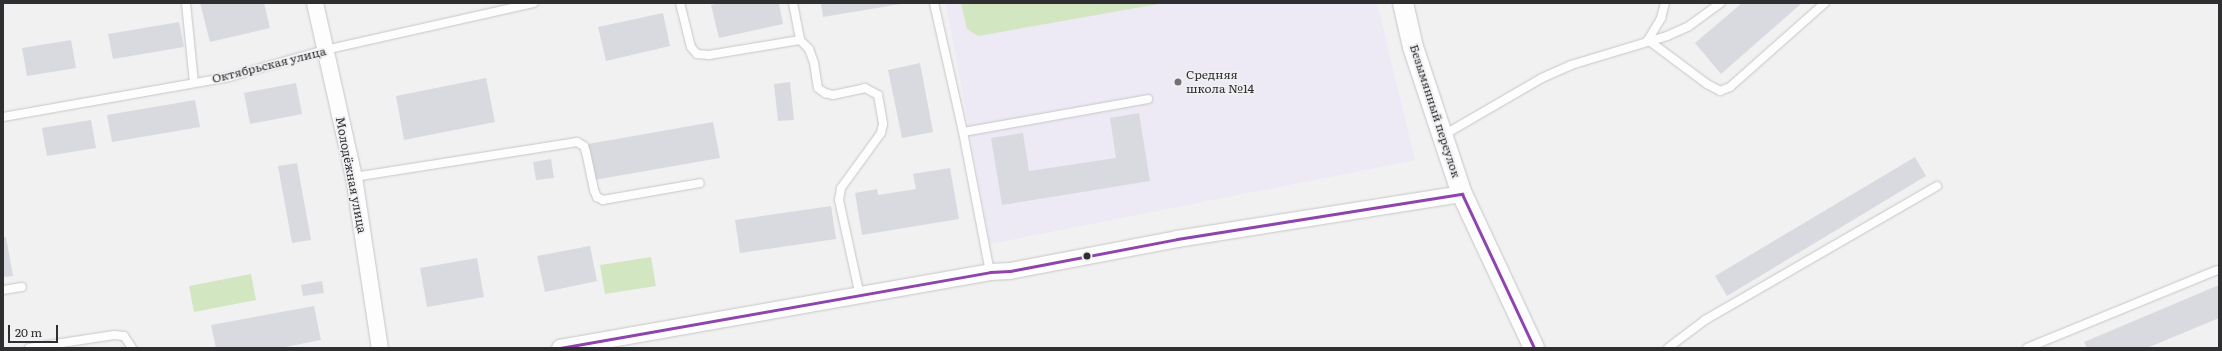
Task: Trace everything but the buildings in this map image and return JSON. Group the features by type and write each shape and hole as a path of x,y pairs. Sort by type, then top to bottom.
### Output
{"street":[{"name":"Молодёжная улица","path":"315,3 354,177 380,348"},
{"name":"Безымянный переулок","path":"1403,3 1413,47 1441,137 1462,194 1534,348"},
{"path":"560,348 990,272 1010,271 1177,239 1462,194"}],"lane":[{"path":"186,3 194,84"},
{"name":"Октябрьская улица","path":"3,117 229,77 325,50 534,3"},
{"path":"680,3 691,47 698,54 709,55 800,40"},
{"path":"793,3 800,40 809,49 814,63 818,88 825,93 833,95 865,88 878,95 883,124 881,133 841,188 839,200 860,296"},
{"path":"934,3 963,132 990,272"},
{"path":"1648,40 1661,18 1665,3"},
{"path":"1441,137 1542,78 1571,65 1648,40 1667,36 1689,26 1721,3"},
{"path":"1648,40 1707,84 1720,91 1730,87 1824,3"},
{"path":"963,132 1148,99"},
{"path":"354,177 577,142 584,146 594,190 597,197 603,200 700,183"},
{"path":"1668,348 1705,320 1937,186"},
{"path":"2027,348 2217,270"},
{"path":"3,290 22,287"},
{"path":"29,348 114,335 124,336 132,348"}],"shaded area":[{"name":"Средняя школа №14","path":"946,3 1377,3 1415,160 990,244"}],"green space":[{"path":"961,3 1164,3 978,36 967,29"},
{"path":"651,257 656,286 605,294 600,265"},
{"path":"251,274 256,300 194,312 189,286"}],"transit line":[{"path":"1462,194 1534,348"},
{"path":"560,348 990,272 1010,271 1177,239 1462,194"}],"place":[{"name":"Средняя школа №14","path":"1178,82"}]}
